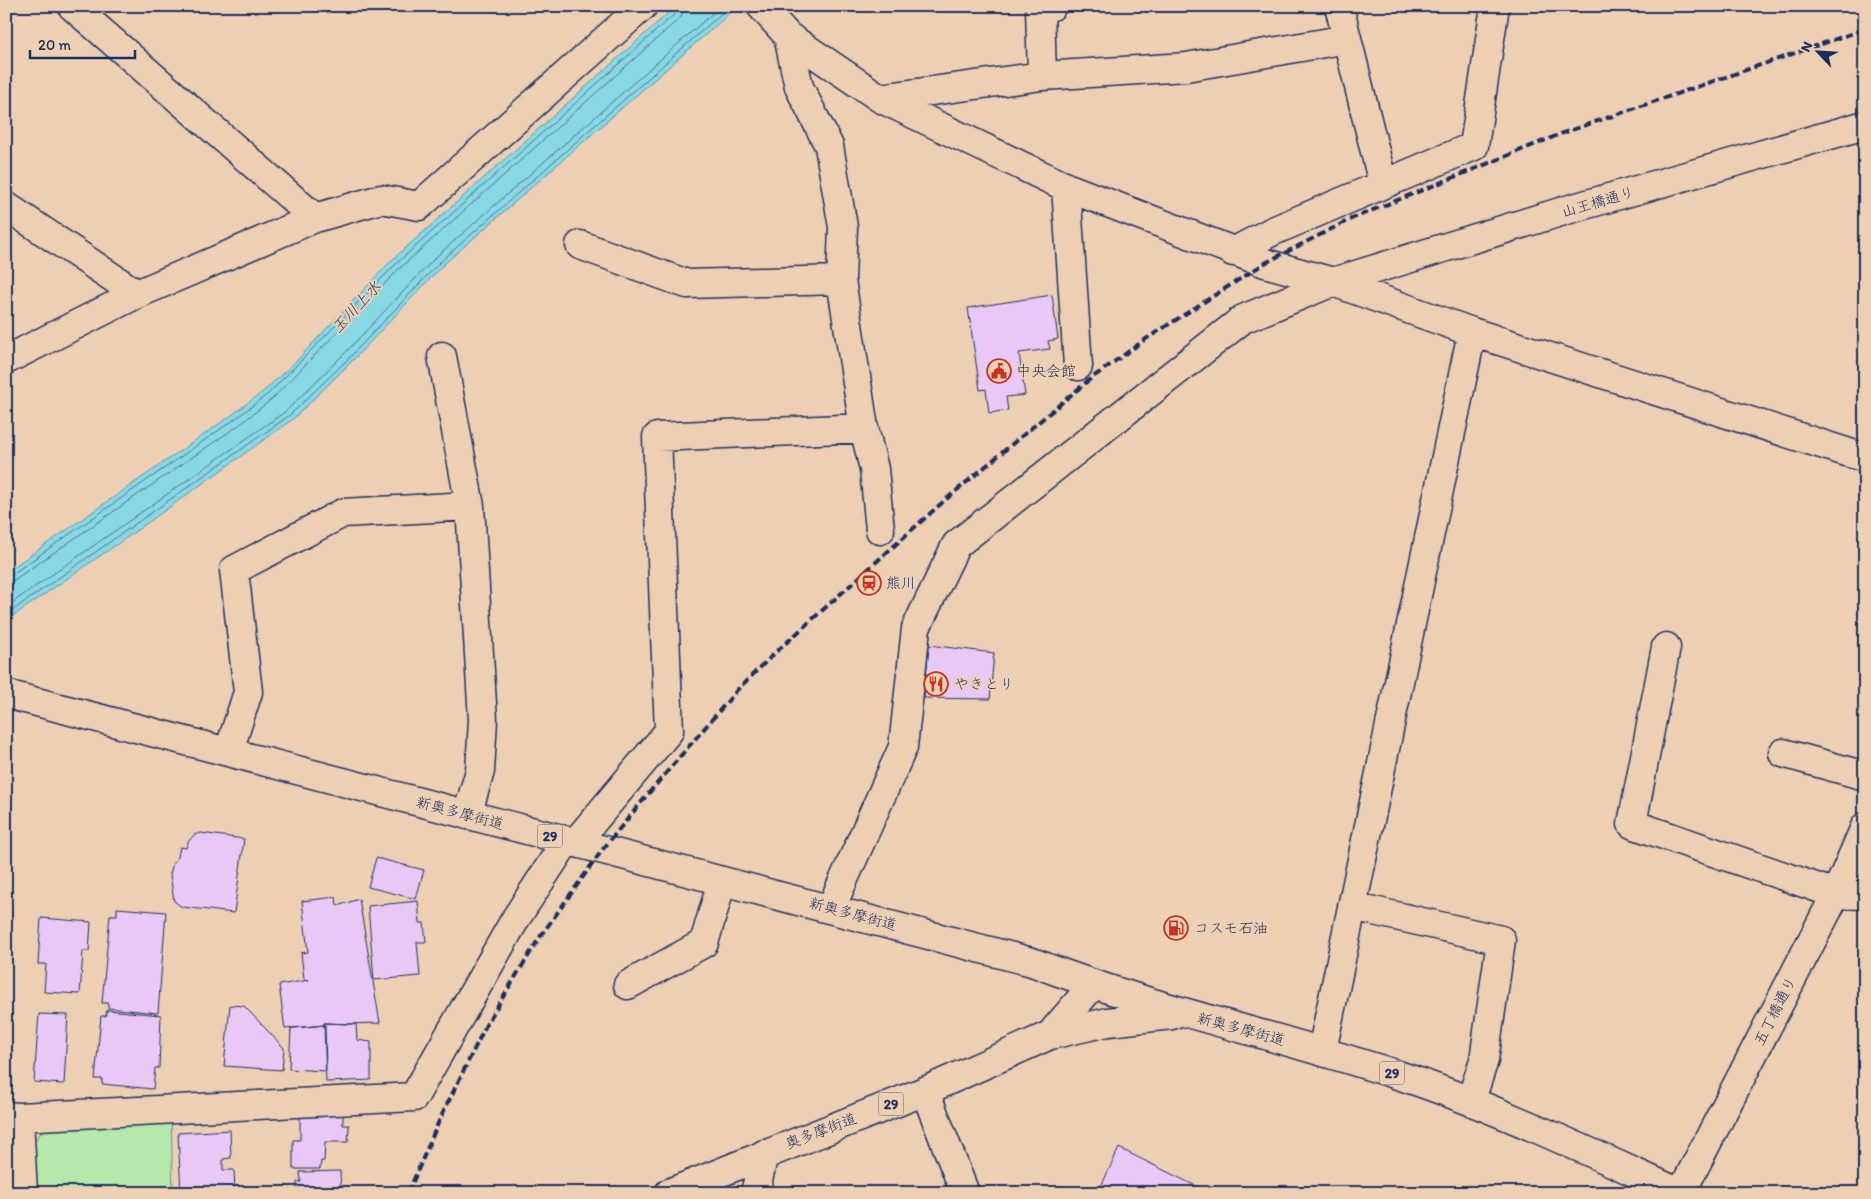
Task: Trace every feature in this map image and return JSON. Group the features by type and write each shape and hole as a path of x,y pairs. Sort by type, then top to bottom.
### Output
{"street":[{"path":"72,6 315,218"},
{"path":"6,360 137,294 315,218 381,199 419,206 643,6"},
{"path":"1042,76 1040,8 1052,6"},
{"path":"1339,6 1383,184"},
{"path":"1233,252 1273,231 1474,146 1495,6"},
{"path":"762,8 788,36 880,98 1066,187 1233,252 1333,282 1472,332 1865,458"},
{"path":"788,36 799,87 830,146 843,227 841,280 864,428 874,469 880,530"},
{"path":"880,98 1042,76 1186,66 1347,39"},
{"name":"山王橋通り","path":"831,908 903,747 916,628 956,545 1243,319 1333,282 1570,210 1865,125"},
{"path":"1066,187 1078,366"},
{"path":"6,206 137,294"},
{"path":"580,245 687,284 841,280"},
{"path":"1322,1051 1472,332"},
{"path":"442,356 470,506 483,720 480,771 467,815"},
{"path":"23,1193 13,1116 414,1097 516,918 571,842 669,731 656,437 864,428"},
{"path":"229,751 248,692 234,570 343,513 470,506"},
{"path":"1666,647 1632,824 1836,894 1865,895"},
{"name":"新奥多摩街道","path":"6,694 1032,962 1092,986 1322,1051 1471,1100 1649,1187 1680,1193"},
{"path":"1783,753 1865,776"},
{"name":"五丁橋通り","path":"1680,1193 1836,894 1865,827"},
{"path":"628,985 704,943 722,880"},
{"path":"1352,906 1501,940 1484,1060 1471,1100"},
{"name":"奥多摩街道","path":"669,1193 925,1091 1050,1035 1092,986"},
{"path":"1050,1035 1108,1022 1186,1014"},
{"path":"925,1091 965,1193"},
{"path":"755,1193 764,1154"}],"green space":[{"path":"171,1112 173,1193 35,1193 33,1143 47,1125"}],"water":[{"name":"玉川上水","path":"676,6 738,6 443,265 352,361 293,419 6,621 6,572 265,390 296,361 392,260"}],"building":[{"name":"中央会館","path":"1052,295 1058,339 1048,341 1050,349 1019,353 1025,395 1006,397 1008,410 989,413 986,389 980,390 968,308"},
{"path":"929,645 994,653 990,699 924,698"},
{"path":"201,833 244,839 234,913 182,907 174,901 170,874 173,863 178,857 180,847 186,848 194,835"},
{"path":"376,858 424,870 416,899 368,887"},
{"path":"336,897 337,906 359,899 380,1023 324,1023 325,1025 285,1029 279,985 309,980 304,979 301,953 308,952 302,901"},
{"path":"418,901 420,923 424,923 426,942 417,942 420,976 374,980 368,906"},
{"path":"117,908 166,912 158,1013 108,1008 108,1003 102,1003 110,915 117,915"},
{"path":"41,918 91,922 89,951 83,951 80,994 44,992 46,964 38,964"},
{"path":"230,1005 244,1006 284,1048 282,1070 224,1066"},
{"path":"107,1010 161,1015 159,1068 155,1068 153,1089 102,1084 102,1079 95,1079 101,1016 106,1016"},
{"path":"39,1014 68,1015 64,1084 34,1082"},
{"path":"324,1023 356,1024 357,1040 371,1042 371,1080 326,1082"},
{"path":"325,1025 326,1071 289,1069 291,1028"},
{"path":"300,1109 343,1114 343,1125 349,1125 348,1142 325,1142 324,1161 321,1161 320,1169 293,1169 293,1140 300,1140"},
{"path":"230,1130 231,1158 223,1159 223,1170 234,1170 235,1193 181,1193 178,1133"},
{"path":"1119,1148 1210,1193 1098,1193"},
{"path":"340,1171 341,1193 297,1193 297,1182 301,1182 300,1172"}],"railway":[{"path":"408,1193 439,1121 487,1023 540,937 603,849 648,794 738,689 776,652 944,501 1089,380 1146,339 1265,263 1351,219 1563,133 1865,29"}],"place":[{"name":"中央会館","path":"999,371"},
{"name":"熊川","path":"869,583"},
{"name":"やきとり","path":"936,684"},
{"name":"コスモ石油","path":"1176,928"}]}
